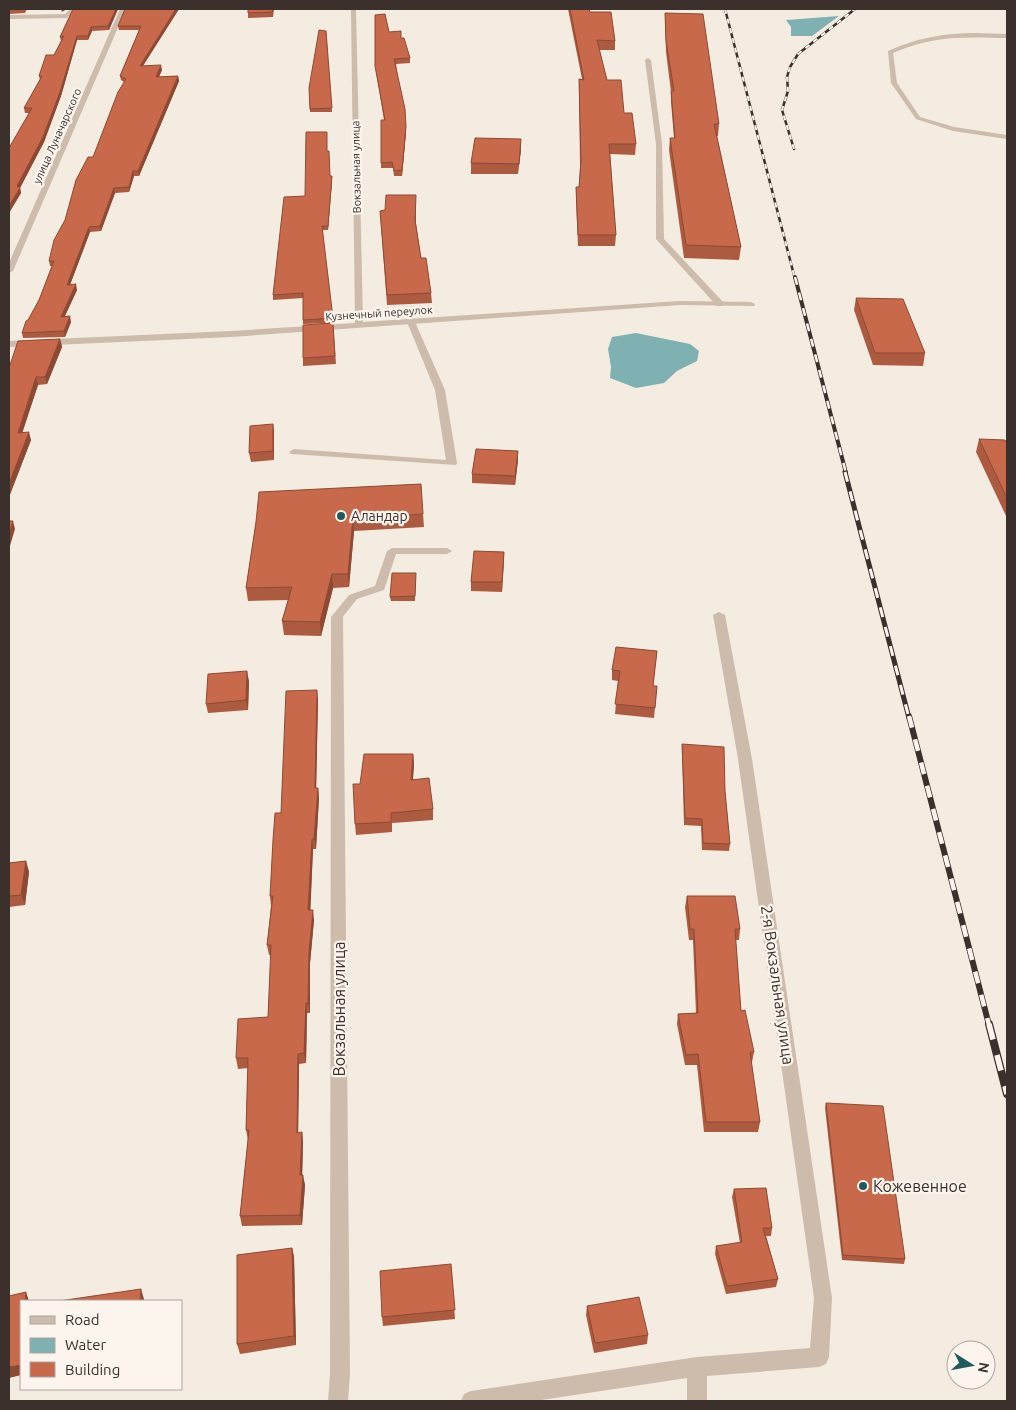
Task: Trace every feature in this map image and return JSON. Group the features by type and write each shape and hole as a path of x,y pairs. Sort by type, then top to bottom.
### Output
{"street":[{"path":"9,17 67,16 72,9"},
{"name":"улица Луначарского","path":"9,271 123,9"},
{"name":"Вокзальная улица","path":"353,9 358,325"},
{"path":"1007,36 943,35 910,42 890,52 894,83 918,118 954,129 1007,137"},
{"path":"648,60 659,144 660,239 720,304"},
{"name":"Кузнечный переулок","path":"9,344 411,322 680,303 751,304"},
{"path":"294,452 452,463 440,390 411,322"},
{"name":"Вокзальная улица","path":"338,1401 340,1354 337,617 353,597 380,588 392,551 447,551"},
{"name":"2-я Вокзальная улица","path":"697,1367 819,1357 823,1298 746,768 719,615"},
{"path":"471,1401 697,1367 698,1401"}],"water":[{"path":"839,16 812,36 791,36 791,27 786,20"},
{"path":"636,333 690,344 699,351 697,361 677,371 664,383 636,388 610,378 611,367 608,349 612,337"}],"building":[{"path":"73,9 116,9 108,26 91,27 88,36 77,36 60,92 43,137 17,186 20,188 9,206 9,148 32,108 24,108 42,76 39,76 46,55 54,55 64,36 60,37"},
{"path":"125,9 176,9 140,66 161,65 156,77 178,76 138,171 133,171 129,187 114,188 100,226 89,227 67,285 76,284 61,317 70,316 64,331 22,333 26,321 39,300 54,261 49,261 54,240 65,220 76,180 88,157 93,157 118,92 126,79 120,76 141,26 118,26"},
{"path":"248,9 273,9 272,12 248,13"},
{"path":"570,9 589,9 590,12 611,12 615,41 597,40 607,80 621,80 624,113 632,113 636,144 609,144 616,235 578,235 576,187 579,187 581,162 579,79 584,80"},
{"path":"665,13 703,14 719,124 714,124 741,247 686,245 670,138 675,138 671,91 674,91 666,41"},
{"path":"385,14 389,32 401,31 401,38 404,38 410,58 394,59 405,109 406,126 402,170 394,171 392,162 381,163 381,120 385,120 375,66 375,15"},
{"path":"319,30 326,31 332,108 310,109 309,88"},
{"path":"306,132 327,132 327,151 329,151 330,176 332,176 328,226 322,226 333,318 303,320 303,293 273,295 284,197 305,196"},
{"path":"475,138 521,139 519,164 471,163"},
{"path":"386,195 416,195 415,220 421,258 426,258 431,293 387,295 380,211 385,210"},
{"path":"856,298 903,299 925,353 875,353"},
{"path":"333,323 335,356 303,358 303,325"},
{"path":"60,339 45,377 36,377 18,433 29,432 9,484 9,365 18,341"},
{"path":"273,424 273,451 249,453 250,426"},
{"path":"979,439 1005,440 1007,444 1007,498"},
{"path":"476,449 518,451 515,476 472,474"},
{"path":"421,484 423,514 353,518 348,574 332,574 320,622 282,621 292,587 246,588 259,492"},
{"path":"9,521 13,521 9,534"},
{"path":"474,551 504,552 502,582 471,582"},
{"path":"392,573 416,573 415,596 390,597"},
{"path":"616,647 657,651 653,686 657,686 655,708 615,704 620,671 612,670"},
{"path":"247,671 246,700 206,704 208,674"},
{"path":"317,690 315,788 318,788 314,839 312,839 308,910 313,910 304,1053 298,1054 297,1133 302,1132 300,1175 303,1175 300,1215 240,1216 249,1130 246,1130 248,1058 236,1058 238,1019 268,1017 271,945 267,945 273,896 270,896 275,813 281,813 286,691"},
{"path":"682,744 724,747 725,791 730,844 703,843 702,819 685,818"},
{"path":"364,754 413,754 411,780 429,778 433,809 391,813 391,822 355,824 353,784 360,784"},
{"path":"26,861 21,895 9,896 9,863"},
{"path":"687,896 735,896 740,929 735,929 741,1011 745,1010 754,1052 750,1052 760,1122 706,1122 698,1054 686,1055 678,1014 698,1013 694,929 690,929"},
{"name":"Кожевенное","path":"826,1103 883,1106 905,1259 843,1255"},
{"path":"766,1188 772,1228 763,1228 778,1279 727,1286 716,1246 742,1242 734,1189"},
{"path":"292,1248 294,1336 237,1344 237,1255"},
{"path":"451,1264 455,1310 382,1317 380,1271"},
{"path":"141,1289 140,1300 66,1300"},
{"path":"26,1292 25,1300 20,1300 20,1365 9,1367 9,1296"},
{"path":"639,1297 648,1335 595,1343 587,1306"}],"railway":[{"path":"725,9 795,279"},
{"path":"794,149 782,110 788,91 787,77 790,67 798,54 855,9"},
{"path":"795,277 846,473"},
{"path":"845,472 909,718"},
{"path":"909,716 989,1025"},
{"path":"989,1024 1007,1094"}],"place":[{"name":"Аландар","path":"341,516"},
{"name":"Кожевенное","path":"863,1186"}]}
